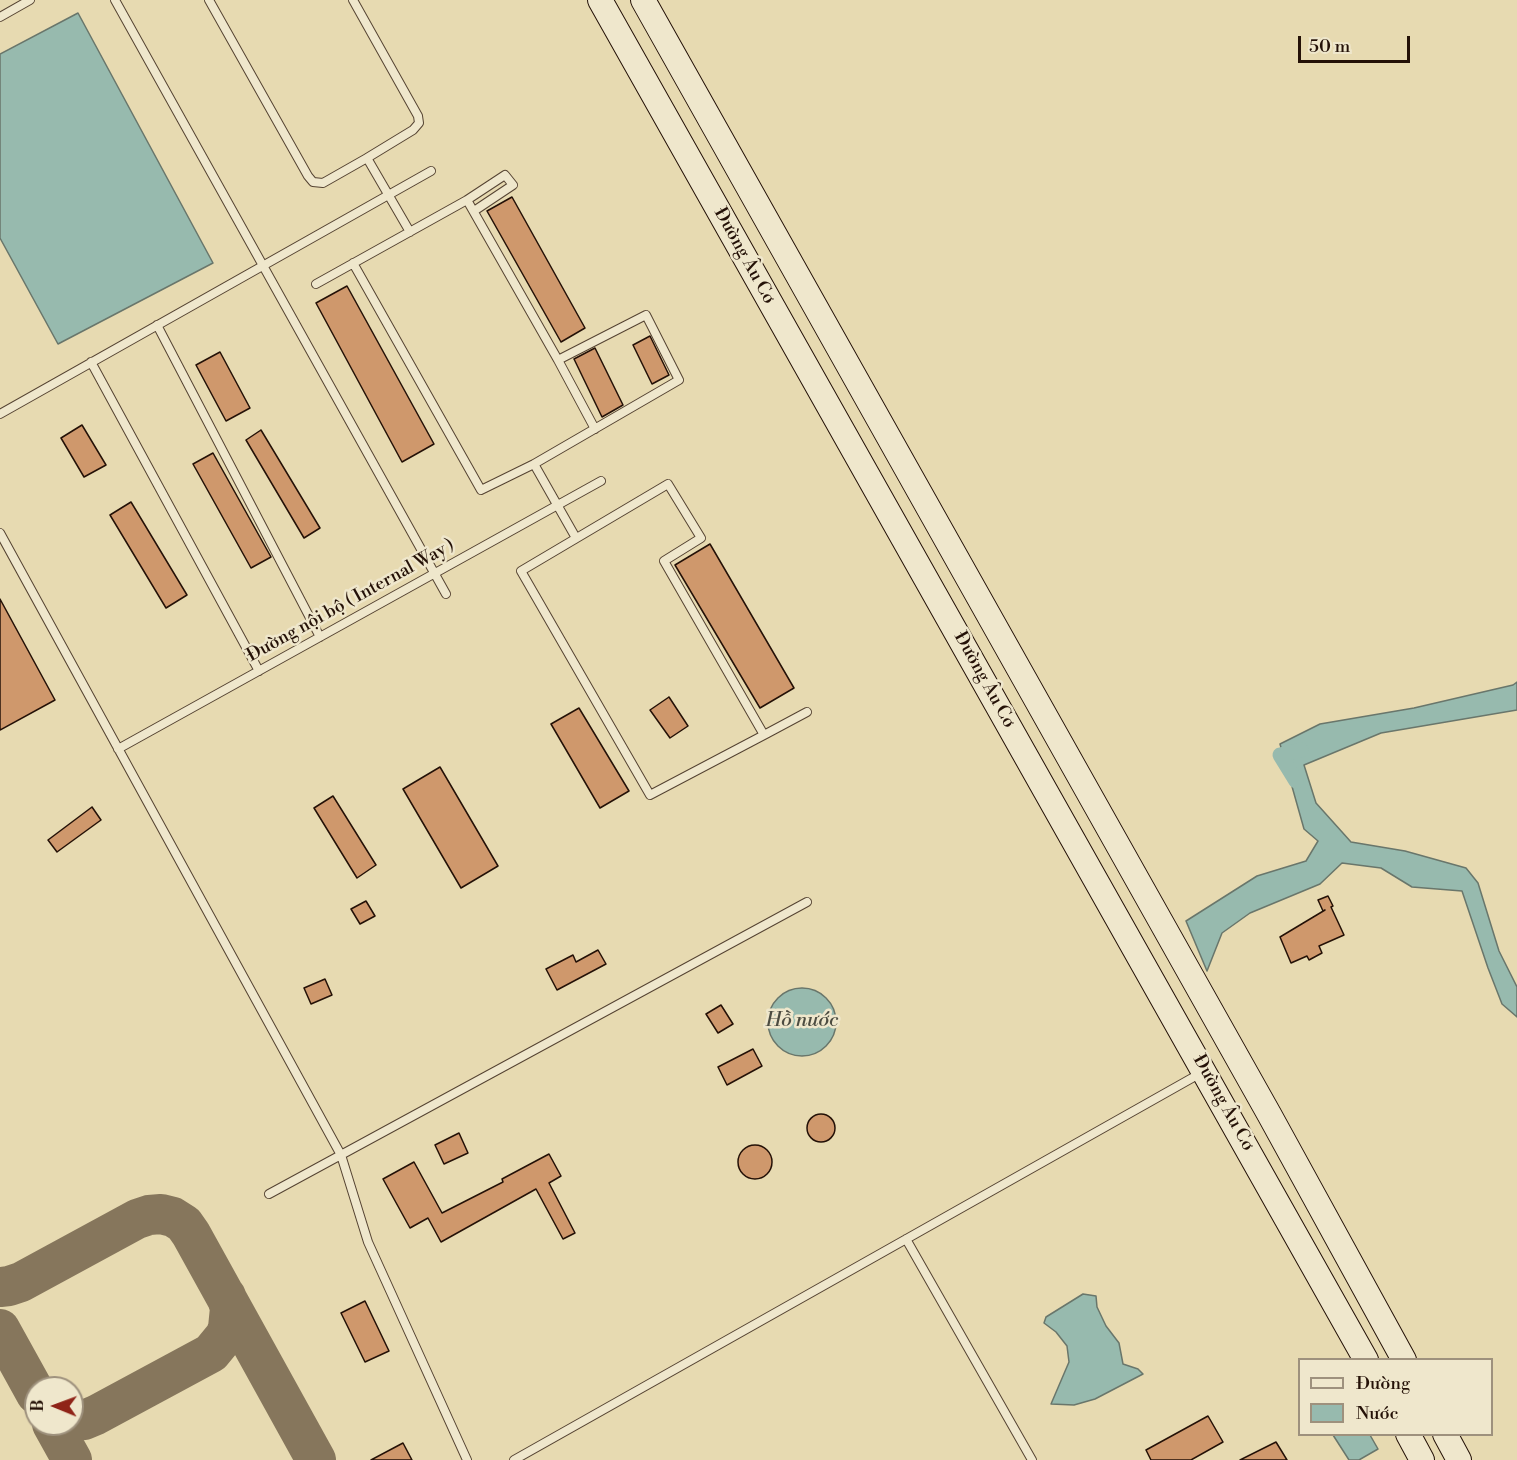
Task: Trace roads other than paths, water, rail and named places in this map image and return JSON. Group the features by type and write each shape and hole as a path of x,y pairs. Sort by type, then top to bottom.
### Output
{"street":[{"name":"Đường Âu Cơ","path":"600,0 1365,1358"},
{"name":"Đường Âu Cơ","path":"644,0 1263,1103 1403,1358"},
{"path":"1032,765 1062,746"},
{"path":"1409,1436 1422,1460"},
{"path":"1446,1436 1459,1460"}],"lane":[{"path":"0,17 30,0"},
{"path":"115,0 446,594"},
{"path":"209,0 308,176 314,182 323,183 413,130 419,123 418,116 353,0"},
{"path":"367,158 410,232"},
{"path":"0,414 431,171"},
{"path":"316,284 467,200 505,175 513,185 474,210"},
{"path":"467,200 595,429"},
{"path":"353,264 481,490 534,464 679,380 646,315 558,360"},
{"path":"157,325 320,637"},
{"path":"91,363 259,671"},
{"path":"534,464 576,538"},
{"name":"Đường nội bộ ( Internal Way )","path":"118,749 601,481"},
{"path":"764,735 664,561 701,538 668,484 521,572 650,795 764,735 807,712"},
{"path":"0,532 341,1155 368,1242 467,1460"},
{"path":"269,1194 807,902"},
{"path":"514,1460 1205,1071"},
{"path":"906,1239 1032,1460"}],"water":[{"path":"78,13 213,263 58,344 0,238 0,54"},
{"path":"1517,682 1517,710 1381,733 1304,765 1316,803 1351,842 1405,851 1466,868 1478,883 1499,951 1517,987 1517,1017 1502,1004 1462,891 1412,887 1381,868 1342,863 1320,884 1250,913 1222,933 1207,971 1186,921 1257,876 1306,861 1318,841 1304,829 1280,744 1320,724 1414,708 1513,685"},
{"name":"Hồ nước","path":"795,988 809,988 821,993 831,1003 836,1022 831,1041 821,1051 809,1056 795,1056 783,1051 773,1041 768,1029 768,1015 773,1003 783,993"},
{"path":"1083,1294 1096,1296 1097,1307 1106,1326 1119,1343 1123,1364 1138,1369 1143,1374 1095,1399 1074,1405 1051,1404 1069,1362 1067,1346 1056,1332 1044,1323 1046,1317"},
{"path":"1334,1436 1371,1436 1378,1449 1359,1460 1349,1460"}],"waterway":[{"path":"1296,781 1280,755 1301,750"}]}
